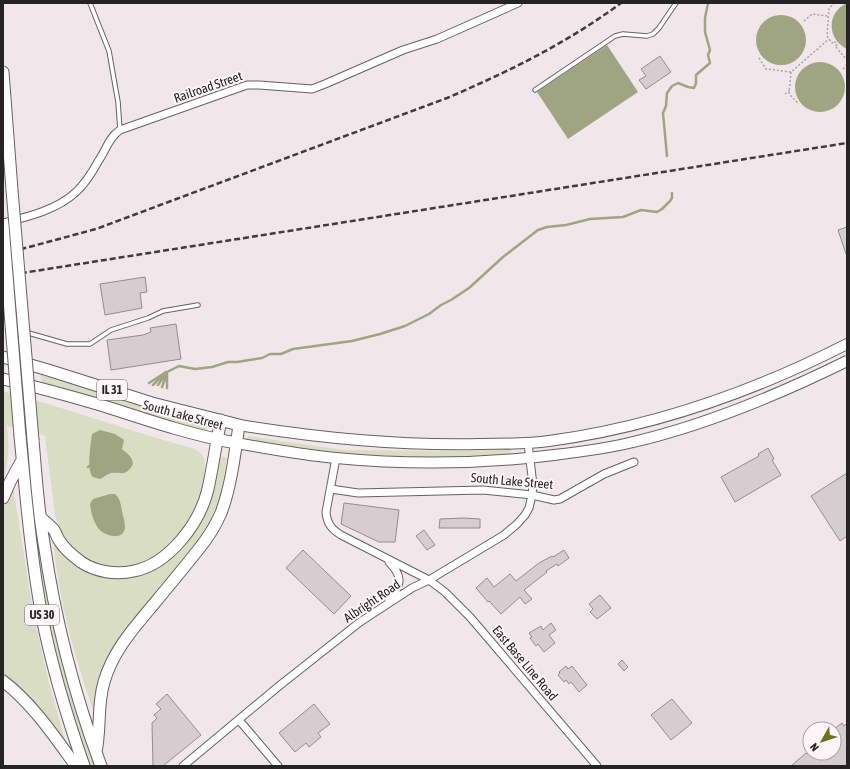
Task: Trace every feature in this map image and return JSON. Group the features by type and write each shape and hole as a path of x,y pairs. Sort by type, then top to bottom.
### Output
{"main road":[{"name":"US 30","path":"3,72 40,517 51,587 64,647 76,690 101,766"},
{"name":"US 30","path":"3,224 22,460 34,566 42,617 56,679 72,733 84,766"},
{"name":"IL 31","path":"528,443 589,434 635,424 686,410 720,399 772,378 847,344"},
{"name":"South Lake Street","path":"3,357 152,403 239,425 330,438 416,445 528,443"},
{"name":"IL 31","path":"336,458 432,463 468,463 530,458 616,446 686,427 756,402 806,381 847,361"},
{"name":"South Lake Street","path":"3,379 46,389 157,423 217,439 336,458"},
{"path":"40,517 54,529 59,541 69,553 91,567 104,571 128,572 141,570 155,563 171,552 196,518 208,490 221,420"},
{"path":"96,752 99,736 101,698 110,664 123,641 209,535 221,513 239,425"},
{"path":"3,498 22,460"},
{"path":"3,681 20,696 39,717 76,766"}],"street":[{"name":"Railroad Street","path":"3,224 59,204 76,192 100,159 113,134 120,130 247,85 312,88 326,84 403,50 437,39 518,3"},
{"name":"Albright Road","path":"183,766 279,686 360,622 412,588 429,580 512,528 525,515 529,508 532,495 533,485 528,443"},
{"name":"East Base Line Road","path":"336,458 326,512 328,524 341,535 429,580 445,592 470,617 597,766"},
{"name":"South Lake Street","path":"331,490 358,493 483,490 532,495 554,500 560,499 604,474 634,462"},
{"path":"383,557 394,568 400,583 395,593 385,605"},
{"path":"239,720 278,766"}],"lane":[{"path":"90,3 109,52 118,102 120,130"},
{"path":"535,90 615,36 623,34 647,36 653,34 659,28 676,3"},
{"path":"3,326 67,344 90,344 111,330 148,318 163,311 198,305"}],"path":[{"path":"835,3 829,8 826,36 832,43 834,41 842,55 847,60"},
{"path":"804,21 812,14 828,16"},
{"path":"799,104 789,94 791,72 830,39"},
{"path":"842,55 847,55"},
{"path":"759,58 766,69 791,72"},
{"path":"843,69 847,65"},
{"path":"785,94 790,90"}],"shaded area":[{"path":"847,3 847,49 840,45 833,33 832,19 840,7"},
{"path":"781,15 791,17 799,22 804,30 806,40 804,50 799,58 791,63 781,65 771,63 763,58 758,50 756,40 758,30 763,22 771,17"},
{"path":"607,45 638,92 568,139 537,92"},
{"path":"820,62 830,64 838,69 843,77 845,87 843,97 838,105 830,110 820,112 810,110 802,105 797,97 795,87 797,77 802,69 810,64"},
{"path":"40,373 152,409 208,424 206,430 182,425 42,383"},
{"path":"3,391 197,450 203,456 205,462 202,488 193,513 179,536 159,554 148,560 130,565 112,566 100,564 91,561 77,552 66,539 55,515 45,436 7,426 8,454 3,482"},
{"path":"100,430 115,434 124,440 122,449 131,457 133,464 128,471 111,473 100,479 93,477 90,469 92,434"},
{"path":"248,436 344,450 468,451 511,449 511,455 478,457 412,457 346,453 313,450 247,440"},
{"path":"220,456 227,458 220,497 211,520 197,542 116,643 106,663 95,710 93,710 79,668 63,605 55,561 53,539 81,567 152,570 212,491"},
{"path":"13,486 33,611 49,683 66,743 10,680 3,675 3,507"},
{"path":"115,494 121,504 125,527 124,532 118,536 109,535 101,531 92,516 90,504 93,499"},
{"path":"36,539 38,539 54,629 68,684 95,766 89,766 54,648"}],"building":[{"path":"660,56 671,72 646,89 639,80 646,76 641,69"},
{"path":"847,227 847,254 846,254 838,230"},
{"path":"145,277 147,292 140,293 142,308 105,315 100,284"},
{"path":"176,324 181,359 111,370 107,340 143,335 151,332 150,328"},
{"path":"768,448 774,459 772,460 781,475 735,502 721,477 759,456 758,454"},
{"path":"847,473 847,536 840,541 811,496"},
{"path":"344,503 399,510 395,542 379,542 341,524"},
{"path":"440,519 480,519 480,528 439,528"},
{"path":"424,530 435,545 427,550 416,536"},
{"path":"303,550 351,596 334,614 286,568"},
{"path":"564,550 569,558 558,566 557,564 546,571 547,572 524,590 532,599 525,604 520,597 501,614 476,588 487,578 494,587 510,574 516,581 539,563"},
{"path":"600,595 611,608 597,619 590,612 593,609 589,604"},
{"path":"551,623 556,630 549,635 555,643 544,652 538,644 536,646 530,638 532,637 529,633 541,626 543,630"},
{"path":"622,660 628,667 624,671 618,664"},
{"path":"566,666 568,669 572,666 587,685 579,692 571,682 569,684 566,680 564,682 558,675 560,673 559,672"},
{"path":"167,694 201,735 163,766 153,766 152,723 157,718 154,715 161,709 156,704"},
{"path":"672,699 692,723 671,740 651,715"},
{"path":"314,704 330,724 318,733 321,737 309,747 306,743 295,752 279,733"},
{"path":"842,723 844,726 847,723 847,766 791,766 802,756 802,761 842,761"}],"waterway":[{"path":"667,156 663,113 666,106 667,93 672,86 678,83 694,88 696,83 696,75 710,63 708,55 710,50 705,32 705,18 708,3"},
{"path":"158,385 167,372 179,366 195,369 212,367 228,362 262,358 270,354 281,354 293,349 352,341 405,326 429,314 469,288 503,257 538,230 590,219 623,217 641,210 657,212 670,201 672,198 672,193"},
{"path":"149,383 166,372"},
{"path":"167,372 167,388"},
{"path":"153,385 162,376"},
{"path":"162,387 166,376"},
{"path":"88,467 93,464"}],"railway":[{"path":"3,254 96,229 447,98 537,56 601,18 621,3"},
{"path":"3,276 847,143"}]}
